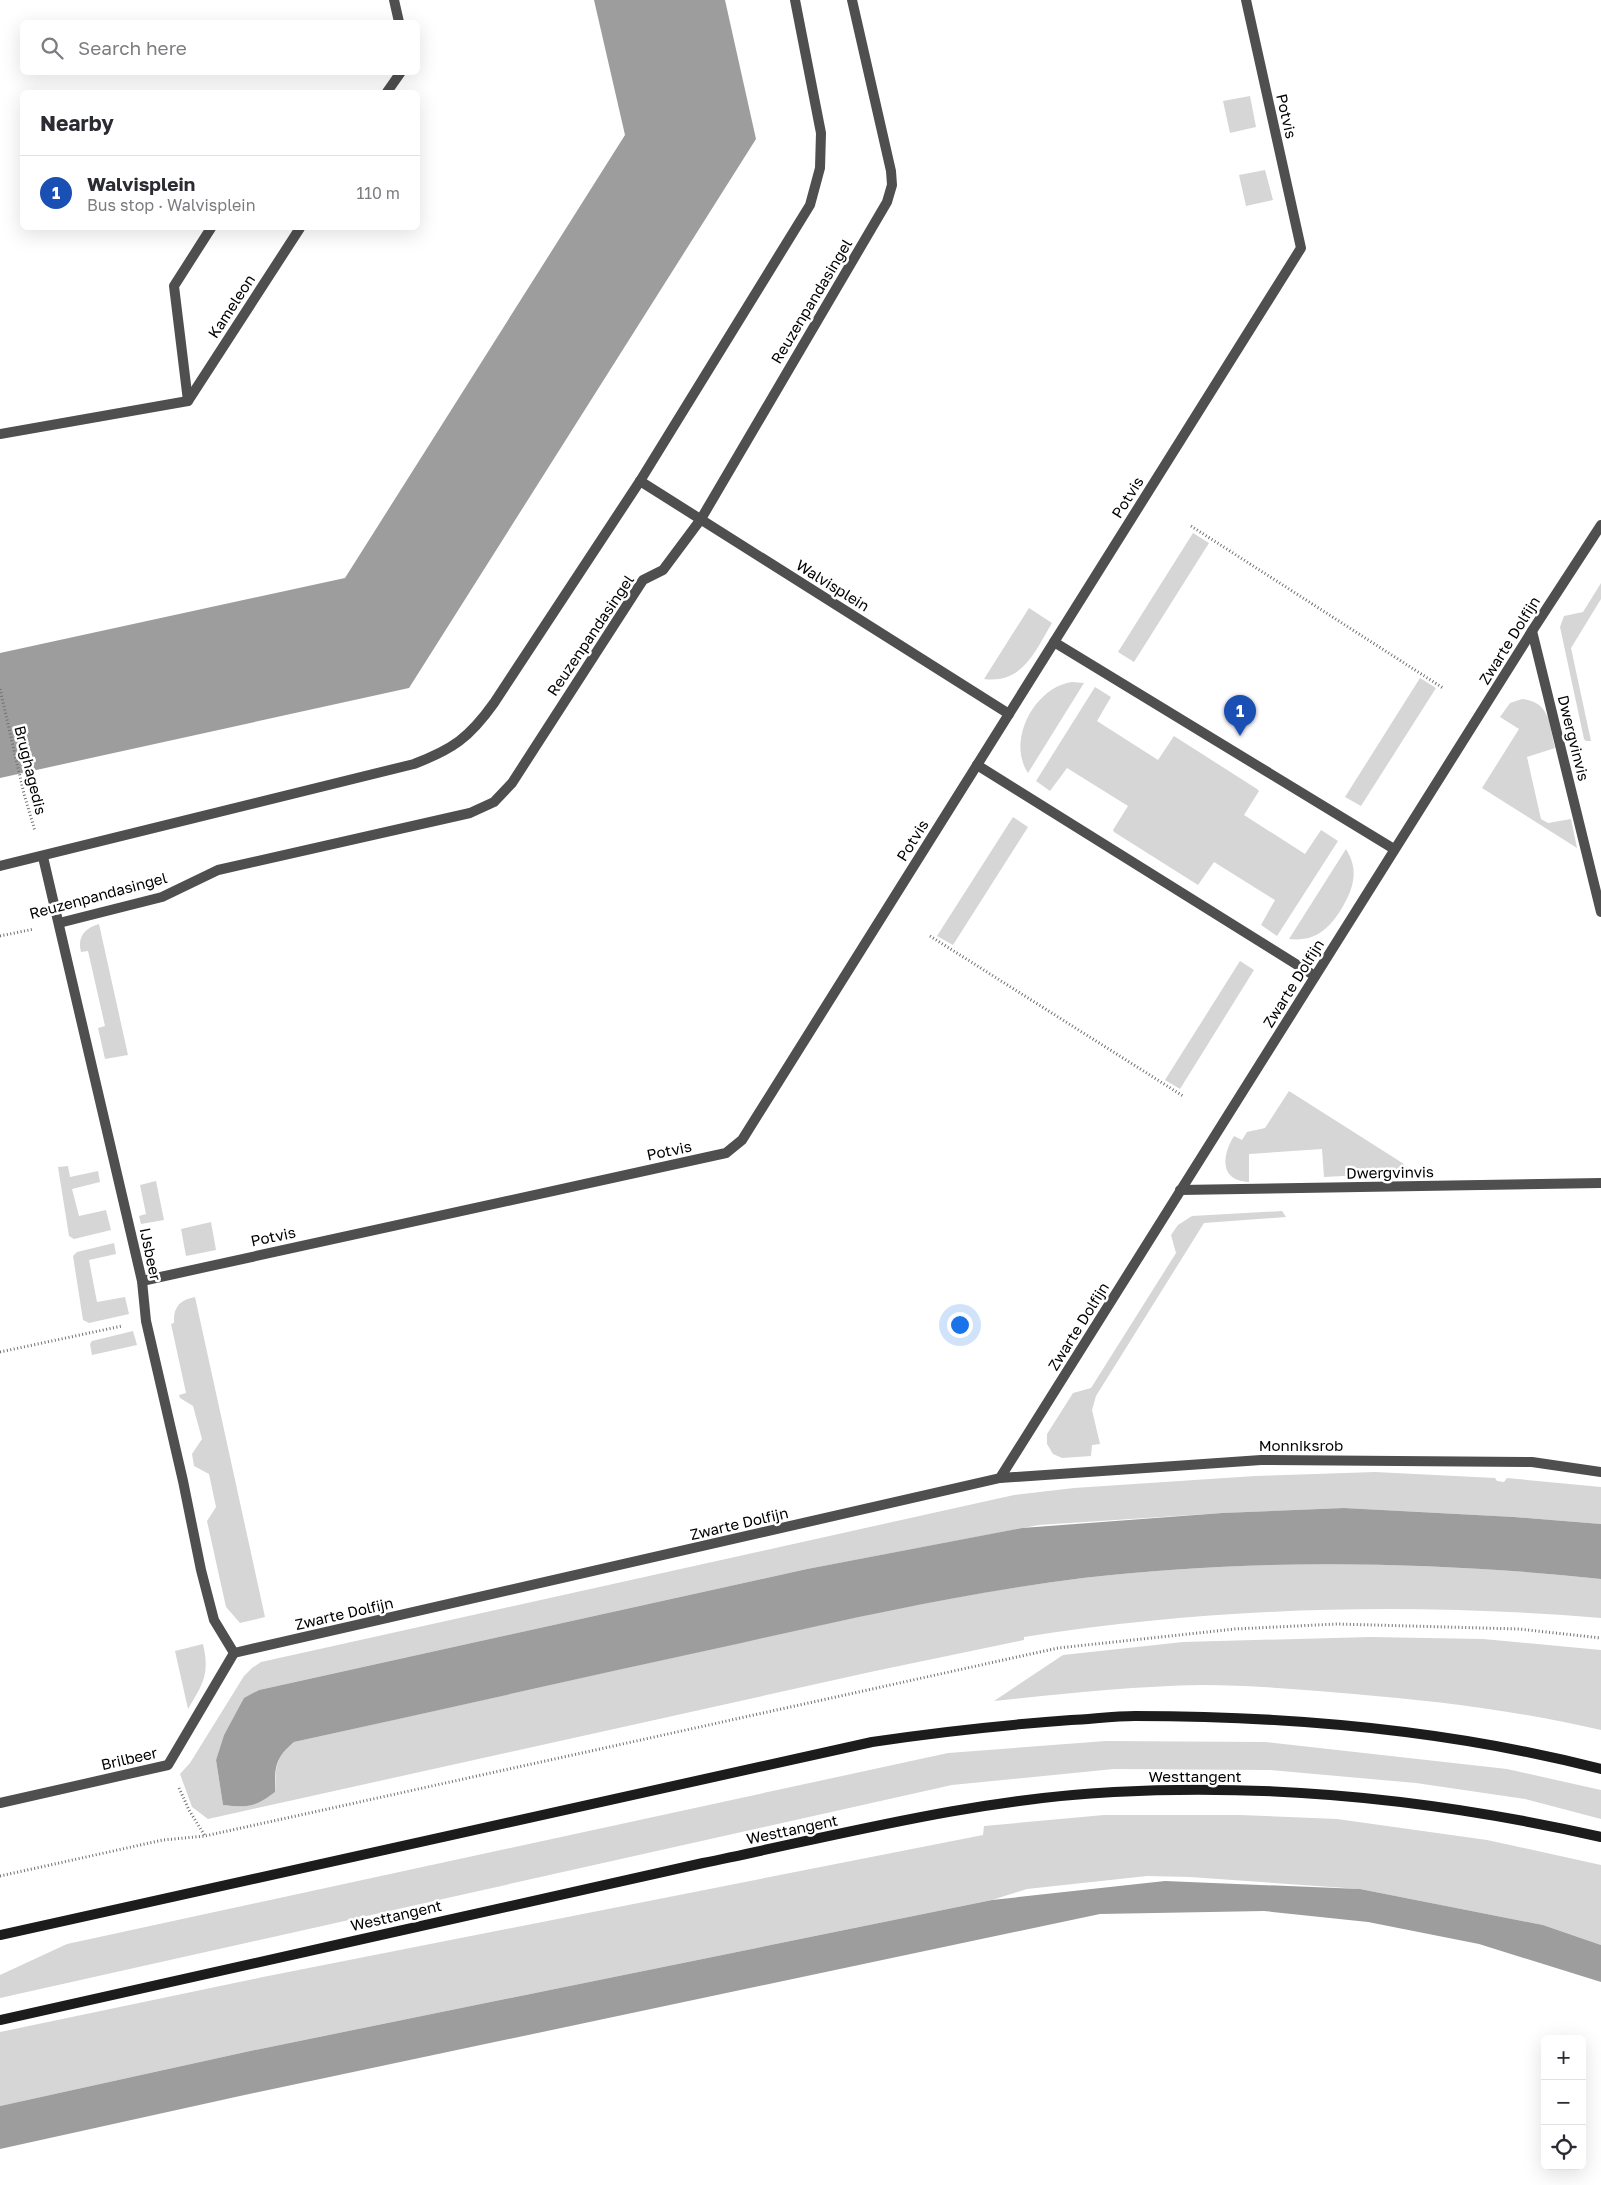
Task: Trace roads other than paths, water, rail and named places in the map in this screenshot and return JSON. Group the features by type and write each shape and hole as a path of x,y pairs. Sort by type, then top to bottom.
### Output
{"main road":[{"path":"0,1936 872,1742 966,1728 1134,1716 1283,1721 1419,1735 1503,1748 1601,1769"},
{"name":"Westtangent","path":"0,2020 493,1908 925,1816 1053,1796 1157,1790 1230,1790 1326,1795 1474,1812 1601,1837"}],"street":[{"path":"394,0 399,20"},
{"path":"0,866 44,857 400,768 429,758 456,745 477,726 640,481 810,205 820,168 821,133 795,0"},
{"name":"Reuzenpandasingel","path":"60,923 162,896 218,870 470,813 494,802 512,783 643,580 663,570 701,519 881,213 892,185 888,154 852,0"},
{"name":"Potvis","path":"142,1280 726,1153 742,1140 1301,248 1246,0"},
{"path":"388,90 399,75"},
{"path":"0,434 188,401 174,286 210,230"},
{"name":"Kameleon","path":"188,401 299,230"},
{"name":"Walvisplein","path":"640,481 1009,714"},
{"name":"Zwarte Dolfijn","path":"234,1653 1000,1478 1394,849 1601,525"},
{"name":"Dwergvinvis","path":"1532,631 1601,912"},
{"path":"1054,642 1394,849"},
{"path":"977,765 1315,976"},
{"name":"IJsbeer","path":"44,857 142,1280 146,1321 205,1587 214,1620 234,1653"},
{"name":"Dwergvinvis","path":"1180,1190 1601,1183"},
{"name":"Monniksrob","path":"1000,1478 1261,1460 1532,1462 1601,1472"},
{"name":"Brilbeer","path":"0,1803 168,1765 234,1653"}],"place":[{"name":"Walvisplein","path":"1240,736"}]}
